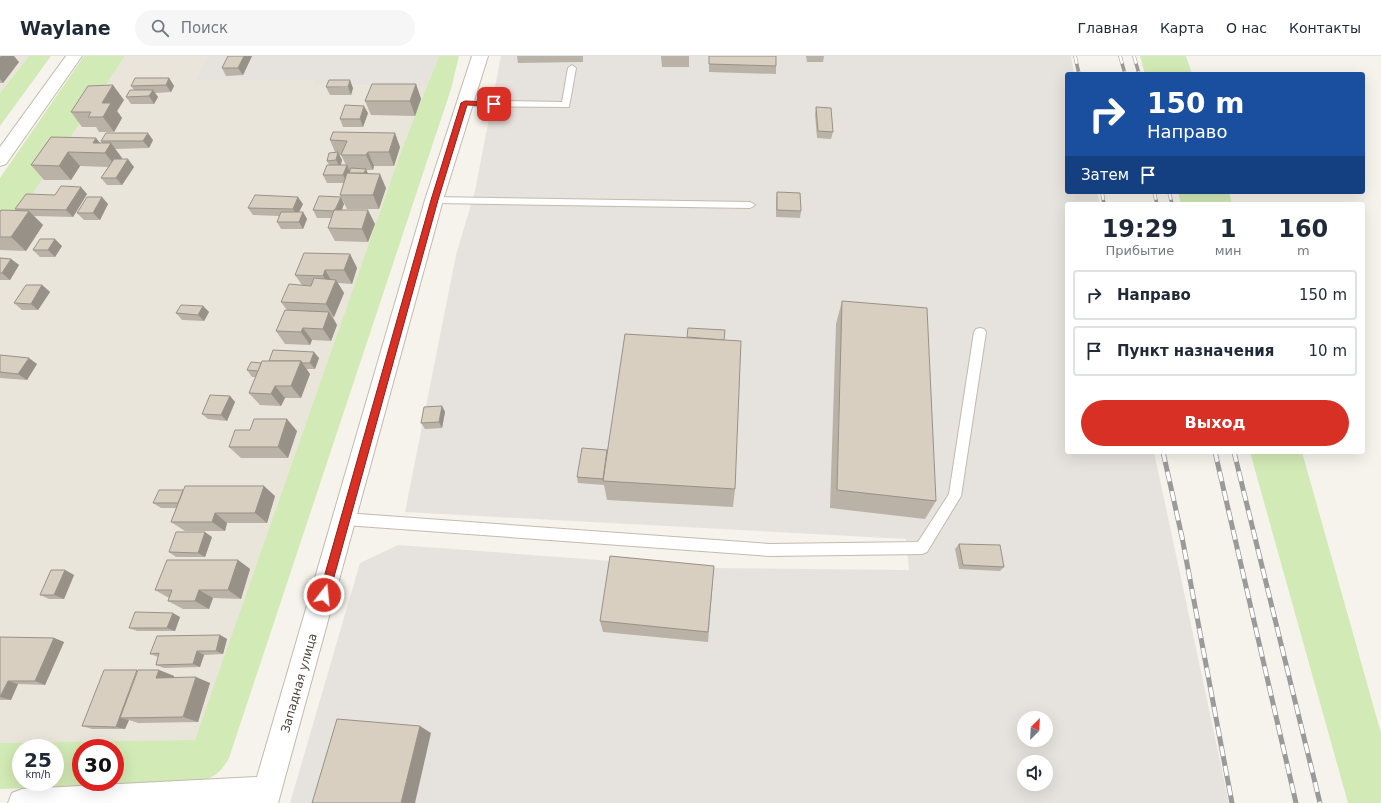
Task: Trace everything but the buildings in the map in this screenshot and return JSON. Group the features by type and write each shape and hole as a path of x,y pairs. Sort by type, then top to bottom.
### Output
{"street":[{"path":"0,160 74,56"},
{"name":"Западная улица","path":"266,797 434,200 480,56"},
{"path":"22,803 266,797"}],"lane":[{"path":"465,103 566,105 572,68"},
{"path":"434,200 750,205"},
{"path":"345,519 770,550 922,548 955,496 980,332"}],"shaded area":[{"path":"0,56 29,56 0,93"},
{"path":"125,56 207,56 195,80 316,80 314,85 427,86 403,146 195,741 124,742 124,739 72,739 72,742 64,742 64,739 12,739 12,743 0,743 0,217 17,217"},
{"path":"207,56 439,56 427,86 314,85 315,80 195,80"},
{"path":"501,56 1071,56 1074,72 1065,72 1065,194 1098,194 1100,202 1065,202 1065,454 1154,454 1229,803 290,803 360,563 398,545 706,568 909,570 906,539 405,512 456,255 475,191"}],"green space":[{"path":"29,56 51,56 0,126 0,93"},
{"path":"84,56 125,56 17,217 0,217 0,178"},
{"path":"439,56 459,56 451,89 229,758 218,773 202,781 124,784 124,741 195,740 403,146"},
{"path":"1140,56 1186,56 1191,72 1144,72"},
{"path":"1178,194 1230,194 1232,202 1180,202"},
{"path":"1251,454 1303,454 1381,733 1381,803 1348,803"},
{"path":"64,742 72,742 72,786 64,786"},
{"path":"0,743 12,743 12,789 0,789"}],"railway":[{"path":"1075,56 1079,72"},
{"path":"1120,56 1124,72"},
{"path":"1134,56 1138,72"},
{"path":"1102,194 1104,202"},
{"path":"1154,194 1156,202"},
{"path":"1170,194 1172,202"},
{"path":"1163,454 1182,537 1232,803"},
{"path":"1215,454 1296,803"},
{"path":"1234,454 1320,803"}],"route":[{"path":"324,595 434,200 465,103 494,104"}]}
